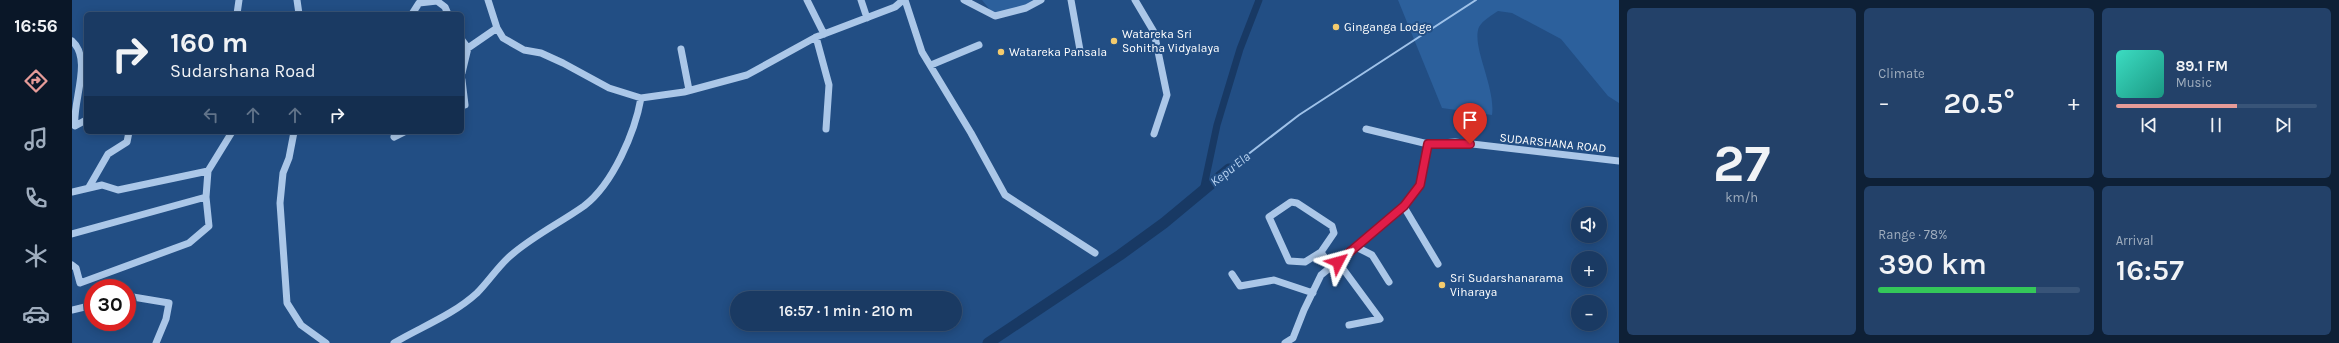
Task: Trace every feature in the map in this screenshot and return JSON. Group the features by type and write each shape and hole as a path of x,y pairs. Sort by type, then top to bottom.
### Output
{"street":[{"path":"237,12 239,0"},
{"path":"297,0 300,12"},
{"path":"488,0 497,28 503,38 524,50 541,54 564,63 609,88 641,98 689,90 746,75 816,37 895,7 904,0 922,52 931,65 1005,195 1095,253"},
{"path":"807,0 824,34"},
{"path":"861,0 866,18"},
{"path":"964,0 995,16 1026,8 1041,0"},
{"path":"1071,0 1080,50"},
{"path":"1135,0 1154,32 1167,95 1154,134"},
{"path":"413,12 419,3 437,1 445,7 447,12"},
{"path":"464,65 468,48 497,28"},
{"path":"816,37 829,86 826,129"},
{"path":"72,41 78,48 80,59 80,74 73,119 75,126 84,121"},
{"path":"464,43 468,48"},
{"path":"931,65 980,45"},
{"path":"681,49 689,90"},
{"path":"394,343 445,315 477,293 509,256 585,205 602,186 622,155 638,116 641,98"},
{"name":"SUDARSHANA ROAD","path":"1366,129 1428,144 1455,142 1619,161"},
{"path":"89,187 108,154 127,142 129,134"},
{"path":"72,265 76,268 80,283 188,243 209,226 206,197 208,170 231,134"},
{"path":"294,134 289,158 283,174 280,203 287,303 301,325 326,343"},
{"path":"394,137 400,134"},
{"path":"1285,343 1293,338 1312,293 1322,275 1404,206 1420,185 1428,144"},
{"path":"72,192 102,185 118,190 208,170"},
{"path":"72,234 206,197"},
{"path":"1291,202 1297,203 1332,226 1334,233 1320,252 1305,262 1289,261 1269,218 1291,202"},
{"path":"1404,206 1438,264"},
{"path":"1356,247 1372,255 1389,282"},
{"path":"1320,252 1331,267"},
{"path":"1338,262 1380,319 1348,325"},
{"path":"1232,274 1240,286 1274,280 1312,293"},
{"path":"136,298 169,303 166,319 156,343"},
{"path":"72,310 84,307"}],"shaded area":[{"path":"982,0 1041,0 995,16"},
{"path":"1398,0 1619,0 1619,103 1608,96 1561,39 1512,13 1498,11 1481,24 1477,35 1478,45 1491,92 1492,115 1442,108"}],"waterway":[{"path":"1203,191 1217,125 1240,49 1259,0"},
{"name":"Kepu Ela","path":"1229,169 1299,115 1476,0"},
{"name":"Kepu Ela","path":"988,343 1120,255 1164,223 1229,169"}],"place":[{"name":"Ginganga Lodge","path":"1336,27"},
{"name":"Watareka Sri Sohitha Vidyalaya","path":"1114,41"},
{"name":"Watareka Pansala","path":"1001,52"},
{"name":"Sri Sudarshanarama Viharaya","path":"1442,285"}],"route":[{"path":"1338,262 1404,206 1420,185 1428,144 1455,142 1470,144"}]}
